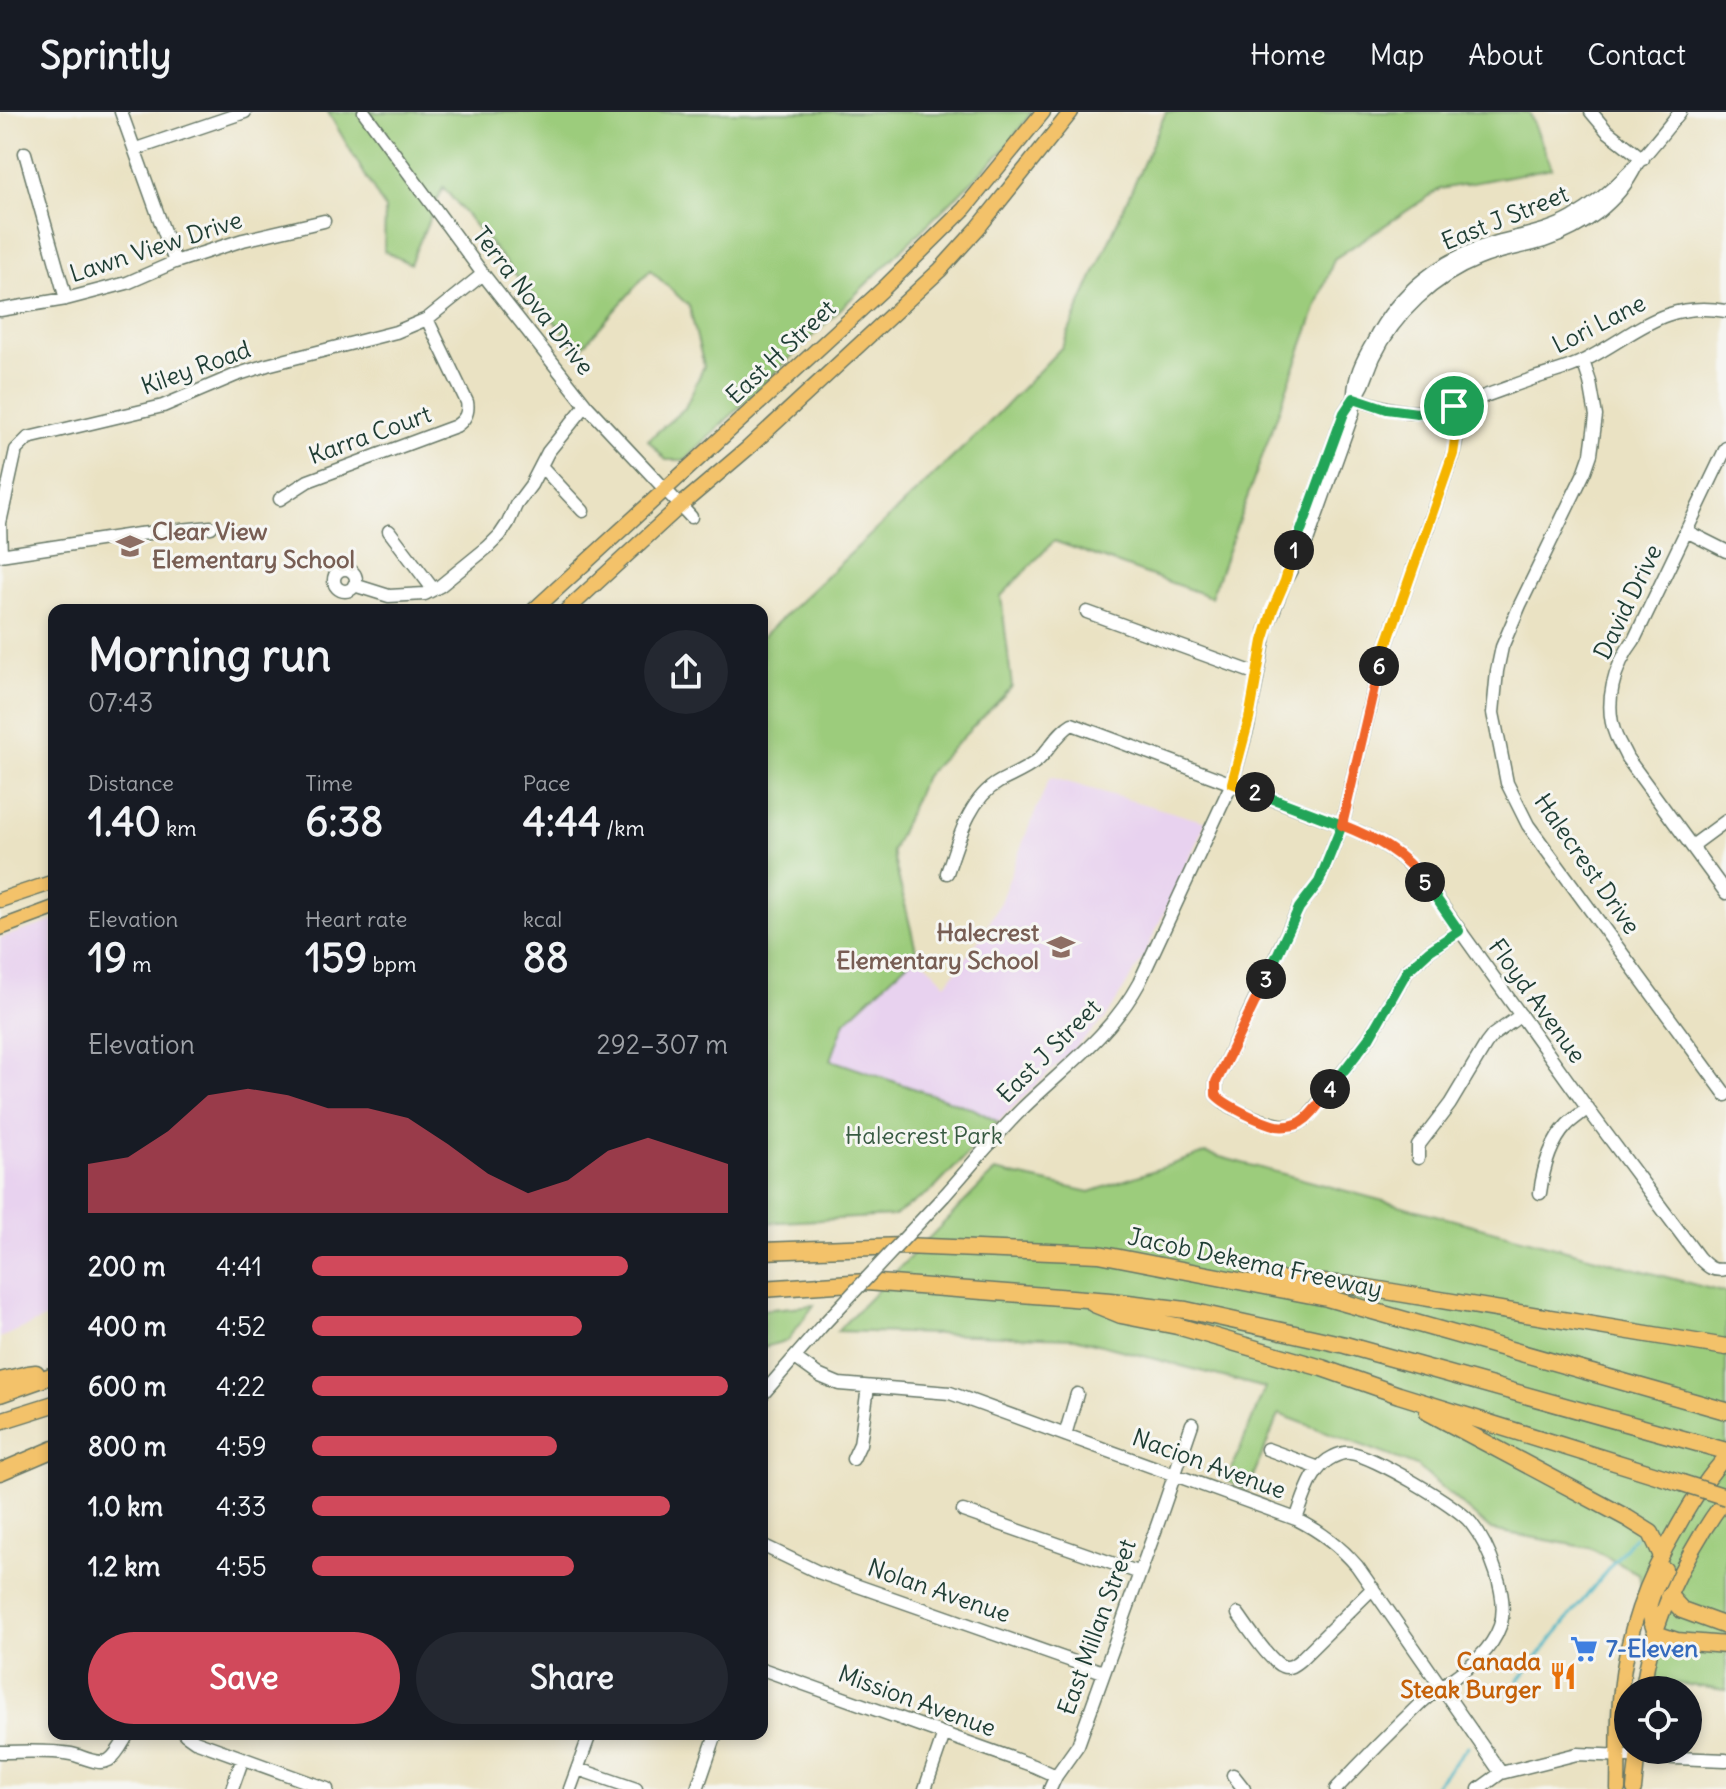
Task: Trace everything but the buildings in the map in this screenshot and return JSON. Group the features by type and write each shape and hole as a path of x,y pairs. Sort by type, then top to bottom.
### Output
{"highway":[{"name":"Jacob Dekema Freeway","path":"768,1251 903,1246 1099,1254 1327,1298 1724,1410"},
{"path":"1187,1271 1350,1285 1726,1347"},
{"path":"768,1289 866,1282 1186,1310 1345,1345 1726,1454"},
{"path":"1080,1299 1121,1315 1177,1326 1322,1368 1726,1497"},
{"path":"0,1381 28,1374 48,1374"},
{"path":"0,1394 48,1376"},
{"path":"1399,1395 1651,1533 1661,1554"},
{"path":"0,1421 48,1406"},
{"path":"0,1462 48,1449"},
{"path":"0,1472 48,1450"},
{"path":"1669,1596 1682,1610 1726,1626"},
{"path":"1656,1634 1677,1641 1726,1645"}],"main road":[{"name":"East H Street","path":"540,604 882,290 964,209 1043,112"},
{"name":"East H Street","path":"574,604 940,270 1024,173 1071,112"},
{"path":"0,900 48,884"},
{"path":"0,928 48,910"},
{"path":"1623,1676 1629,1640 1645,1589 1661,1554 1712,1471 1726,1454"},
{"path":"1644,1676 1669,1596 1684,1563 1726,1497"},
{"path":"1656,1634 1648,1617 1650,1604 1678,1541 1679,1523"},
{"path":"1618,1789 1619,1764"},
{"path":"1634,1789 1637,1764"}],"street":[{"path":"121,112 175,262"},
{"path":"136,149 245,112"},
{"name":"Terra Nova Drive","path":"364,112 483,274 590,410 691,517"},
{"path":"1591,112 1640,162"},
{"name":"East J Street","path":"768,1388 1019,1112 1083,1055 1132,996 1232,783 1248,726 1263,641 1273,609 1339,426 1354,398 1353,386 1378,331 1399,303 1440,267 1475,250 1546,230 1570,219 1600,199 1640,162 1680,112"},
{"path":"25,153 66,299"},
{"name":"Lawn View Drive","path":"0,310 66,299 127,283 175,262 243,240 324,221"},
{"name":"Kiley Road","path":"0,555 0,523 6,491 16,450 28,438 163,406 267,365 396,332 427,319 483,274"},
{"name":"Lori Lane","path":"1354,398 1387,409 1417,413 1454,406 1583,361 1643,324 1670,313 1686,310 1726,311"},
{"name":"Karra Court","path":"280,499 308,481 456,426 463,420 467,402 427,319"},
{"name":"Halecrest Drive","path":"1583,361 1595,407 1594,440 1585,471 1502,647 1493,713 1507,783 1528,825 1726,1095"},
{"path":"1454,406 1456,440 1453,454 1379,666 1342,825 1319,882 1299,908 1216,1082 1216,1095 1224,1103 1278,1126 1301,1123 1369,1038 1407,971 1429,951 1459,931"},
{"path":"354,585 389,596 425,594 433,589 500,535 548,452 590,410"},
{"name":"David Drive","path":"1726,448 1619,665 1612,688 1610,713 1617,739 1627,758 1726,893"},
{"path":"541,466 583,511"},
{"path":"0,555 139,534 211,527"},
{"path":"389,531 433,589"},
{"path":"1686,531 1726,551"},
{"path":"1087,612 1257,674"},
{"name":"Floyd Avenue","path":"947,873 970,814 980,797 998,782 1014,776 1038,760 1072,724 1383,843 1406,859 1423,879 1699,1258 1708,1267 1721,1270"},
{"path":"1692,846 1726,821"},
{"path":"1418,1158 1418,1146 1450,1104 1486,1044 1493,1035 1521,1015"},
{"path":"1540,1193 1543,1170 1558,1137 1588,1108"},
{"name":"Nacion Avenue","path":"795,1358 811,1371 839,1384 950,1393 1296,1519 1320,1532 1357,1566 1501,1773"},
{"path":"853,1459 860,1444 868,1387"},
{"path":"1065,1435 1077,1394"},
{"name":"East Millan Street","path":"1050,1789 1078,1745 1192,1424"},
{"path":"1267,1449 1319,1468"},
{"path":"1296,1519 1319,1468 1334,1456 1349,1453 1390,1469 1464,1514 1479,1533 1498,1581 1503,1611 1500,1625 1482,1655 1421,1703 1336,1789"},
{"path":"963,1511 1140,1573"},
{"name":"Nolan Avenue","path":"768,1548 818,1572 1103,1672"},
{"path":"1238,1614 1277,1664 1293,1666 1373,1588"},
{"name":"Mission Avenue","path":"768,1671 1056,1776"},
{"path":"925,1789 944,1734"},
{"path":"0,1752 41,1750 74,1754 100,1762 113,1757 124,1740"},
{"path":"194,1740 327,1789"},
{"path":"570,1789 588,1740"},
{"path":"697,1789 714,1740"},
{"path":"1479,1789 1501,1773 1577,1754 1614,1755"},
{"path":"232,1789 243,1758"},
{"path":"1702,1758 1726,1760"},
{"path":"578,1769 636,1789"},
{"path":"1233,1775 1244,1789"}],"shaded area":[{"name":"Halecrest Elementary School","path":"1050,777 1206,822 1143,958 1106,1018 998,1122 974,1109 831,1061 844,1021 917,954 946,984 979,940 999,905"},
{"path":"48,923 48,1318 0,1338 0,938"}],"green space":[{"path":"328,112 1032,112 1003,151 685,460 666,460 648,440 685,408 704,366 689,306 650,270 579,351 443,187 410,264 384,251 385,209"},
{"name":"Halecrest Park","path":"1166,112 1529,112 1552,168 1440,189 1334,259 1211,597 1054,541 1001,596 1012,687 925,776 892,851 917,954 845,1021 831,1060 974,1109 998,1122 934,1189 894,1216 768,1223 768,631 984,428 1062,347"},
{"path":"1205,1153 1726,1293 1726,1690 1702,1687 1702,1676 1656,1676 1639,1574 1590,1548 1491,1530 1417,1466 1279,1414 1247,1491 1227,1481 1265,1388 1075,1338 837,1331 995,1171 1090,1192"},
{"path":"814,1305 788,1340 768,1346 768,1309"}],"waterway":[{"path":"1510,1691 1634,1537"},
{"path":"1432,1789 1468,1746"}],"place":[{"name":"Clear View Elementary School","path":"130,546"},
{"name":"Halecrest Elementary School","path":"1061,947"},
{"name":"7-Eleven","path":"1584,1649"},
{"name":"Canada Steak Burger","path":"1563,1676"}],"route":[{"path":"1454,406 1417,413 1387,409 1354,398 1344,413 1263,641 1249,719 1232,783 1342,825 1319,882 1299,908 1216,1082 1216,1095 1224,1103 1278,1126 1301,1123 1310,1114 1369,1038 1407,971 1429,951 1459,931 1406,859 1383,843 1342,825 1379,666 1453,454 1456,440 1454,406"}]}
